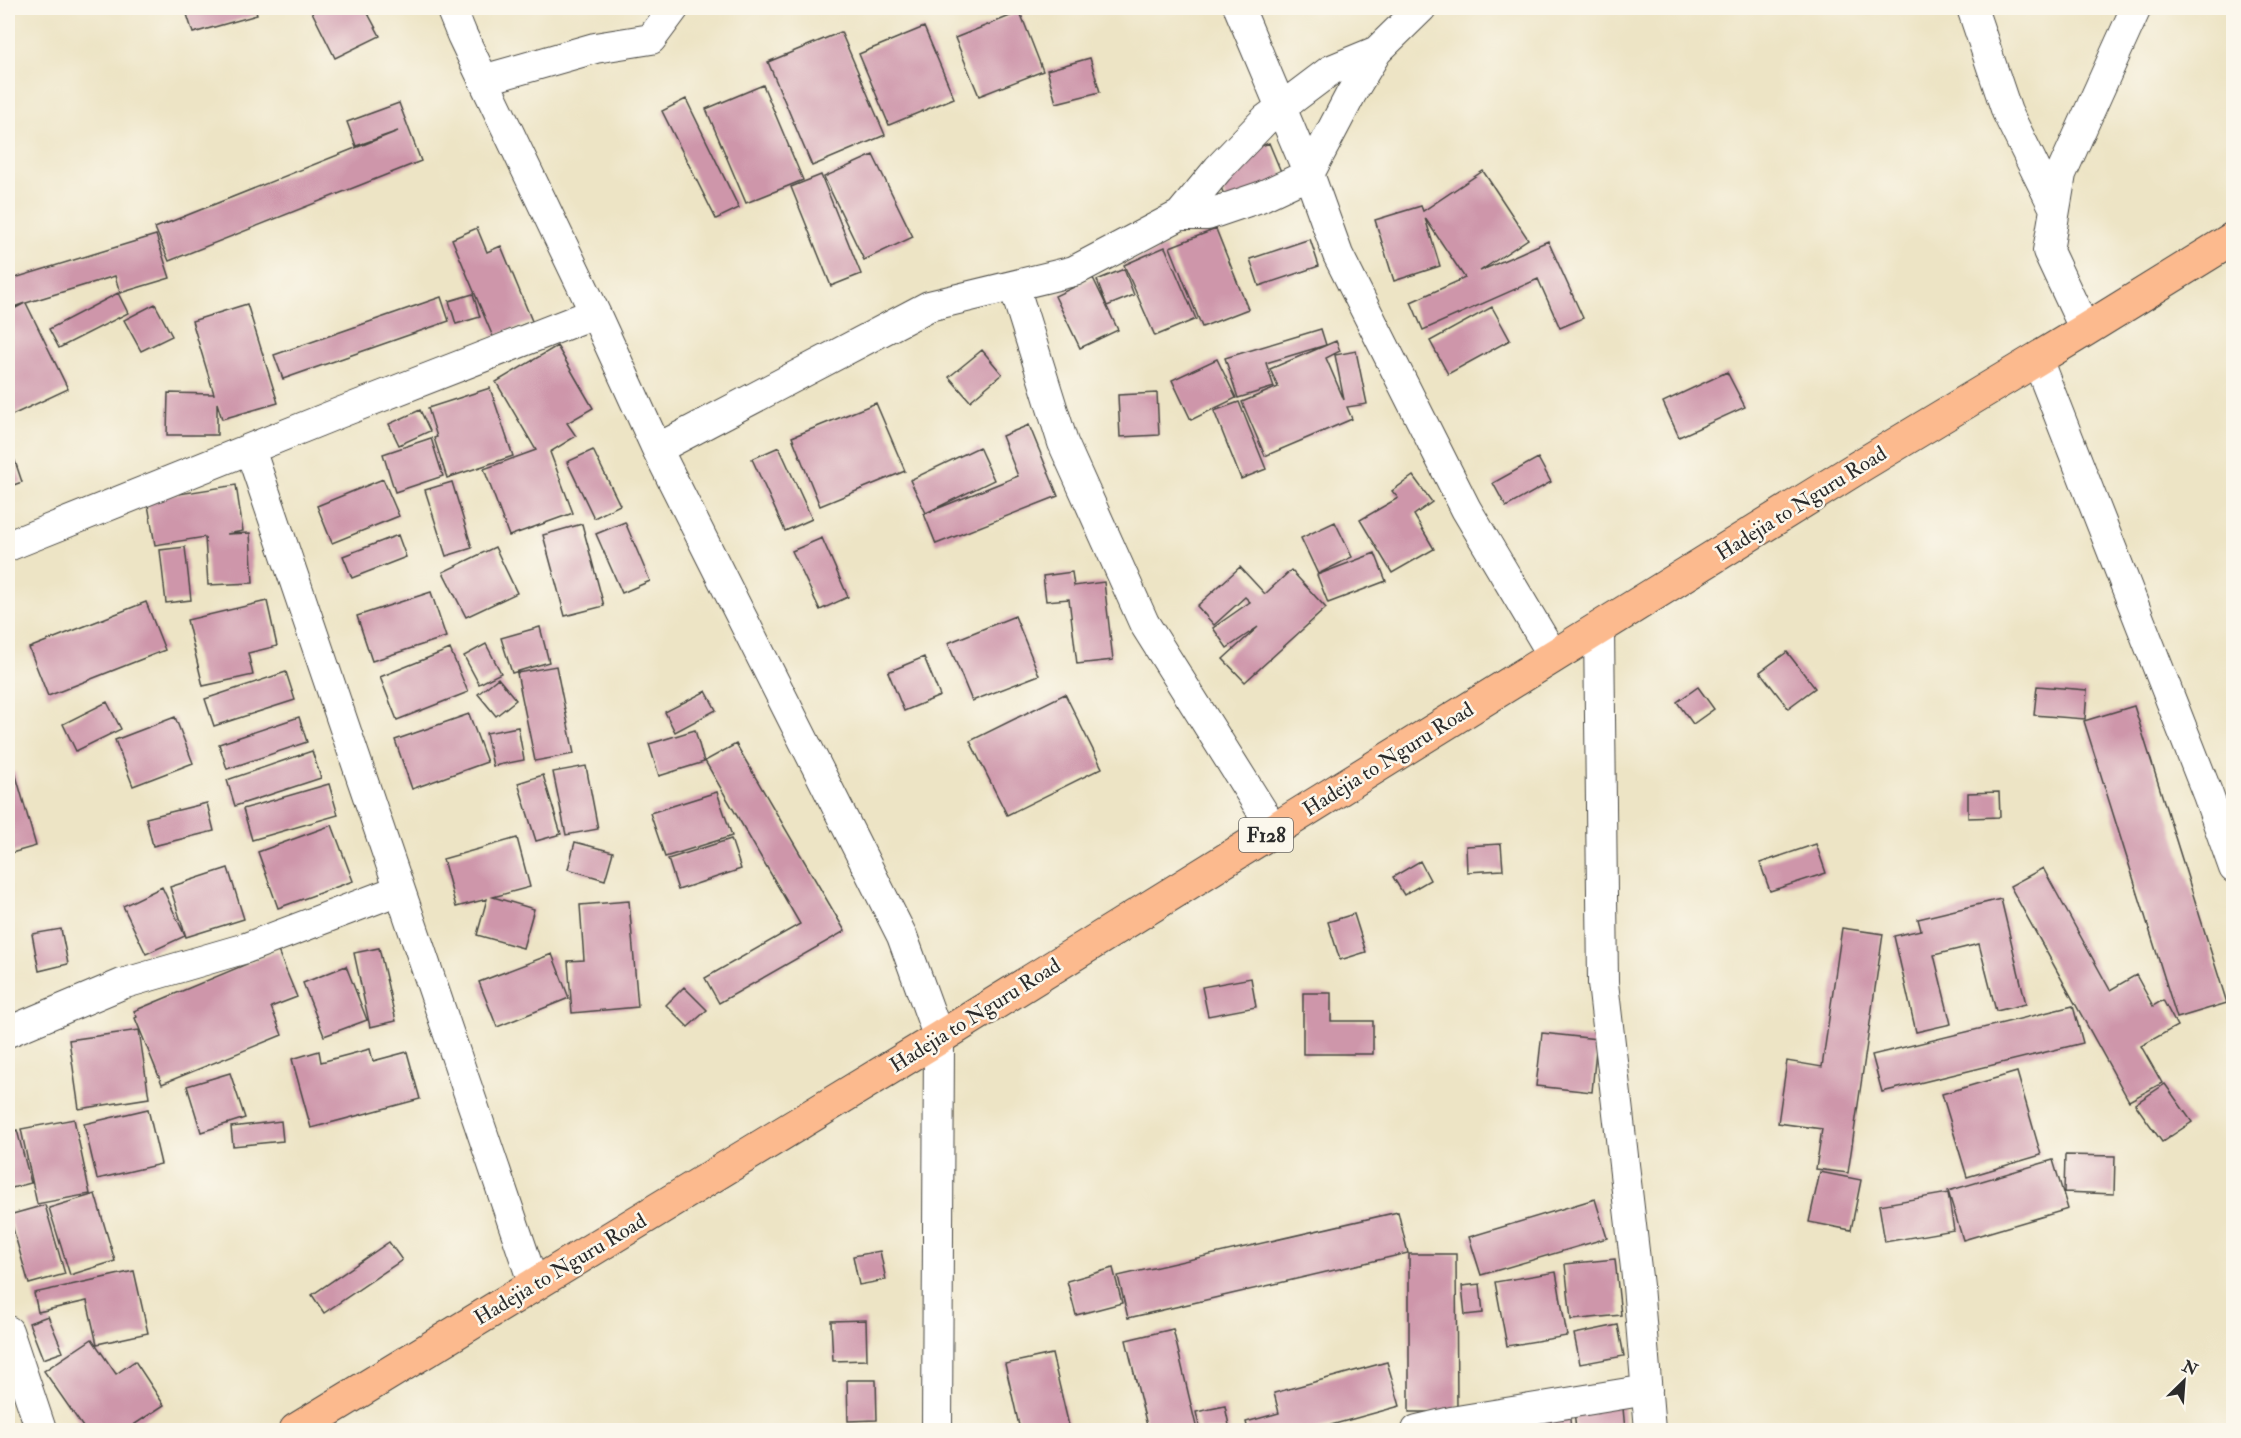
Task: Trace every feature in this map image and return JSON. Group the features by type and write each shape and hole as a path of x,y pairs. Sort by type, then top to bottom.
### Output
{"main road":[{"name":"Hadejia to Nguru Road","path":"296,1431 939,1038 1599,628 2234,238"}],"street":[{"path":"451,8 657,449 902,936 939,1038 937,1431"},
{"path":"483,80 595,48 651,39 674,8"},
{"path":"1239,8 1309,174 1338,255 1466,509 1554,657"},
{"path":"1180,215 1206,215 1260,197 1309,174 1351,94 1377,51 1421,8"},
{"path":"1972,8 2007,112 2055,209"},
{"path":"2085,330 2048,251 2061,174 2136,8"},
{"path":"657,449 929,306 1074,271 1180,215 1218,169 1266,119 1331,70 1377,51"},
{"path":"1014,286 1063,443 1144,623 1274,830"},
{"path":"8,546 595,314"},
{"path":"2037,359 2208,795 2234,868"},
{"path":"250,449 534,1285"},
{"path":"1599,628 1603,983 1638,1286 1650,1431"},
{"path":"8,1032 122,984 246,948 399,890"},
{"path":"8,1331 40,1431"},
{"path":"1417,1431 1451,1422 1647,1390"}],"building":[{"path":"185,8 255,8 257,15 193,33"},
{"path":"310,8 365,8 380,36 335,58"},
{"path":"1020,12 1043,71 979,96 955,38"},
{"path":"924,27 954,98 889,125 859,54"},
{"path":"841,32 885,135 812,166 768,62"},
{"path":"1090,58 1100,92 1056,103 1047,70"},
{"path":"763,85 803,180 746,203 706,109"},
{"path":"686,99 739,208 716,219 662,111"},
{"path":"399,103 421,161 169,261 155,228 398,131 356,146 347,122"},
{"path":"1269,143 1287,186 1230,209 1212,166"},
{"path":"873,155 913,237 864,260 824,177"},
{"path":"1483,171 1528,239 1480,271 1548,241 1583,318 1560,328 1538,279 1423,330 1411,302 1465,278 1425,218 1440,266 1394,281 1375,220 1421,206 1423,211"},
{"path":"821,175 861,274 831,286 791,187"},
{"path":"477,228 487,252 501,246 532,321 493,337 452,239"},
{"path":"1216,229 1248,309 1202,327 1170,247"},
{"path":"156,235 170,278 120,293 115,276 26,303 68,389 8,417 8,312 25,303 8,309 8,280"},
{"path":"1310,239 1319,266 1259,286 1250,259"},
{"path":"1165,247 1196,319 1155,336 1124,265"},
{"path":"1124,269 1134,295 1107,306 1097,280"},
{"path":"1093,278 1118,330 1080,348 1055,296"},
{"path":"118,293 128,313 59,348 49,329"},
{"path":"473,294 480,317 456,324 449,301"},
{"path":"441,297 449,321 283,379 274,355"},
{"path":"155,304 172,336 141,351 124,320"},
{"path":"247,304 278,403 222,419 217,403 217,435 167,435 168,393 214,394 192,321"},
{"path":"1492,307 1510,340 1448,374 1430,341"},
{"path":"1321,329 1326,345 1266,363 1274,387 1238,398 1225,358"},
{"path":"1336,341 1340,351 1326,358 1344,400 1335,355 1356,351 1367,404 1347,407 1352,419 1265,456 1242,402 1278,387 1270,369"},
{"path":"557,346 593,408 567,423 576,436 550,452 573,513 509,536 484,469 536,450 496,382"},
{"path":"982,350 1002,374 970,401 949,377"},
{"path":"1217,359 1236,398 1191,420 1172,380"},
{"path":"1727,372 1745,407 1679,437 1663,402"},
{"path":"490,388 513,456 447,478 434,438 437,437 428,408"},
{"path":"1157,393 1159,435 1120,437 1118,395"},
{"path":"1239,402 1266,469 1241,479 1214,411"},
{"path":"876,403 905,471 820,506 792,437"},
{"path":"420,410 430,431 399,445 389,424"},
{"path":"1029,425 1058,496 936,544 924,514 1018,476 1002,436"},
{"path":"431,438 443,476 395,492 383,454"},
{"path":"779,447 812,519 785,531 752,459"},
{"path":"979,447 994,480 926,513 910,480"},
{"path":"593,450 620,505 594,518 567,462"},
{"path":"1538,458 1551,482 1506,507 1493,483"},
{"path":"15,461 22,482 8,487 8,464"},
{"path":"1413,476 1432,502 1414,515 1434,549 1392,573 1360,520 1398,498 1392,491"},
{"path":"383,479 399,516 332,543 317,506"},
{"path":"452,482 472,548 446,556 425,490"},
{"path":"236,485 243,531 227,534 250,533 253,583 208,585 205,537 155,545 147,499"},
{"path":"625,522 650,581 622,593 596,534"},
{"path":"1335,522 1352,557 1318,574 1301,538"},
{"path":"582,524 604,606 565,616 543,535"},
{"path":"398,535 406,557 352,578 343,556"},
{"path":"822,538 848,597 820,610 792,551"},
{"path":"185,547 191,600 166,603 160,550"},
{"path":"495,547 517,593 466,617 443,572"},
{"path":"1375,553 1386,581 1328,603 1317,575"},
{"path":"1240,567 1265,594 1291,570 1326,608 1245,682 1223,659 1258,627 1227,648 1213,628 1250,602 1245,597 1214,625 1197,606"},
{"path":"1072,572 1074,586 1104,582 1113,660 1077,664 1069,599 1046,601 1043,576"},
{"path":"431,592 446,637 372,661 357,616"},
{"path":"267,601 277,646 248,653 253,675 203,686 187,620"},
{"path":"146,602 165,650 48,696 29,648"},
{"path":"1015,616 1039,675 972,701 948,643"},
{"path":"540,627 549,662 512,673 501,638"},
{"path":"486,644 501,673 479,684 464,656"},
{"path":"450,649 468,692 397,720 380,677"},
{"path":"1787,652 1815,688 1788,708 1760,672"},
{"path":"924,657 940,696 904,711 888,672"},
{"path":"556,666 574,754 535,761 517,673"},
{"path":"286,672 295,700 214,726 205,699"},
{"path":"498,678 516,700 496,716 478,694"},
{"path":"2037,686 2087,690 2085,719 2034,715"},
{"path":"1698,687 1714,709 1693,724 1677,702"},
{"path":"706,691 716,710 675,732 665,712"},
{"path":"1065,694 1102,768 1007,815 970,741"},
{"path":"107,702 121,729 76,751 63,724"},
{"path":"2134,706 2227,1003 2177,1018 2084,721"},
{"path":"469,714 487,762 412,789 395,740"},
{"path":"175,717 193,763 133,786 115,740"},
{"path":"299,717 307,742 227,769 219,744"},
{"path":"518,727 524,760 493,766 486,733"},
{"path":"695,730 704,762 659,776 649,744"},
{"path":"736,744 845,931 719,1003 705,978 800,924 705,761"},
{"path":"312,751 321,778 235,806 227,780"},
{"path":"586,766 598,829 566,835 553,772"},
{"path":"15,772 36,846 8,854 8,774"},
{"path":"543,775 561,834 536,841 518,783"},
{"path":"329,784 338,815 252,840 243,809"},
{"path":"717,792 732,836 665,857 650,813"},
{"path":"1999,792 2000,817 1968,818 1968,793"},
{"path":"207,803 214,831 153,846 146,818"},
{"path":"332,825 353,881 278,908 258,852"},
{"path":"517,838 530,887 493,897 534,909 523,948 477,935 487,899 456,907 443,859"},
{"path":"731,839 741,869 678,890 668,859"},
{"path":"575,842 613,852 605,880 568,869"},
{"path":"1501,844 1503,870 1467,872 1466,846"},
{"path":"1816,844 1826,873 1770,891 1760,863"},
{"path":"1420,861 1430,880 1404,895 1393,877"},
{"path":"228,868 244,919 186,937 170,887"},
{"path":"2043,868 2110,990 2136,975 2153,1006 2163,1000 2177,1026 2141,1046 2162,1083 2129,1101 2010,886"},
{"path":"162,887 185,936 146,954 123,906"},
{"path":"2001,899 2026,1004 1996,1011 1979,944 1934,955 1951,1024 1916,1032 1894,936 1921,930 1918,919"},
{"path":"629,901 638,1007 572,1013 568,961 584,960 580,905"},
{"path":"1354,914 1366,952 1340,960 1328,922"},
{"path":"1842,928 1883,934 1848,1173 1816,1169 1822,1129 1778,1123 1787,1061 1822,1067"},
{"path":"61,929 68,964 39,971 32,934"},
{"path":"379,948 396,1021 370,1027 354,953"},
{"path":"278,951 297,997 271,1007 282,1035 162,1084 134,1011"},
{"path":"552,954 569,998 497,1027 479,982"},
{"path":"346,966 367,1020 324,1036 303,983"},
{"path":"1251,978 1256,1007 1208,1016 1202,987"},
{"path":"684,987 707,1010 688,1027 666,1005"},
{"path":"1303,993 1331,993 1331,1021 1373,1021 1373,1054 1303,1054"},
{"path":"2073,1006 2083,1043 1882,1092 1872,1055"},
{"path":"139,1030 149,1098 79,1109 69,1040"},
{"path":"1542,1033 1597,1039 1592,1092 1536,1086"},
{"path":"370,1049 373,1061 407,1052 420,1099 311,1128 292,1059 319,1051 321,1062"},
{"path":"2017,1072 2041,1155 1967,1177 1942,1094"},
{"path":"230,1073 245,1118 201,1132 187,1086"},
{"path":"2165,1084 2192,1122 2162,1142 2135,1104"},
{"path":"148,1109 161,1164 97,1179 84,1124"},
{"path":"74,1119 90,1194 37,1204 21,1129"},
{"path":"281,1121 283,1141 233,1146 231,1127"},
{"path":"17,1130 31,1183 8,1189 8,1133"},
{"path":"2065,1155 2115,1156 2114,1194 2064,1192"},
{"path":"2053,1160 2068,1209 1963,1240 1948,1191"},
{"path":"1820,1172 1861,1180 1851,1230 1809,1222"},
{"path":"1948,1193 1954,1230 1885,1242 1879,1205"},
{"path":"95,1194 115,1261 70,1275 49,1208"},
{"path":"1595,1199 1607,1238 1481,1275 1469,1237"},
{"path":"45,1205 65,1274 29,1284 9,1215"},
{"path":"1398,1212 1408,1253 1128,1318 1118,1276"},
{"path":"389,1242 402,1260 324,1313 312,1295"},
{"path":"880,1251 886,1280 859,1285 853,1256"},
{"path":"1409,1254 1456,1254 1457,1412 1409,1412"},
{"path":"1615,1259 1621,1315 1571,1320 1565,1264"},
{"path":"1113,1268 1122,1303 1076,1315 1067,1281"},
{"path":"134,1271 148,1333 97,1344 87,1301 38,1312 34,1293"},
{"path":"1556,1272 1567,1336 1507,1346 1495,1282"},
{"path":"1480,1284 1483,1313 1465,1315 1462,1286"},
{"path":"48,1316 63,1352 43,1359 29,1323"},
{"path":"866,1320 867,1360 833,1361 831,1321"},
{"path":"1618,1325 1624,1356 1580,1364 1574,1334"},
{"path":"1173,1329 1197,1430 1148,1430 1126,1340"},
{"path":"92,1339 116,1374 135,1361 164,1405 126,1430 85,1430 44,1371"},
{"path":"1052,1354 1070,1430 1020,1430 1005,1364"},
{"path":"1387,1362 1400,1406 1313,1430 1248,1430 1246,1422 1279,1413 1274,1393"},
{"path":"847,1380 876,1380 877,1420 848,1421"},
{"path":"1621,1386 1625,1430 1576,1430 1572,1391"},
{"path":"1568,1398 1571,1430 1476,1430"},
{"path":"1225,1406 1230,1430 1200,1430 1196,1412"}]}
